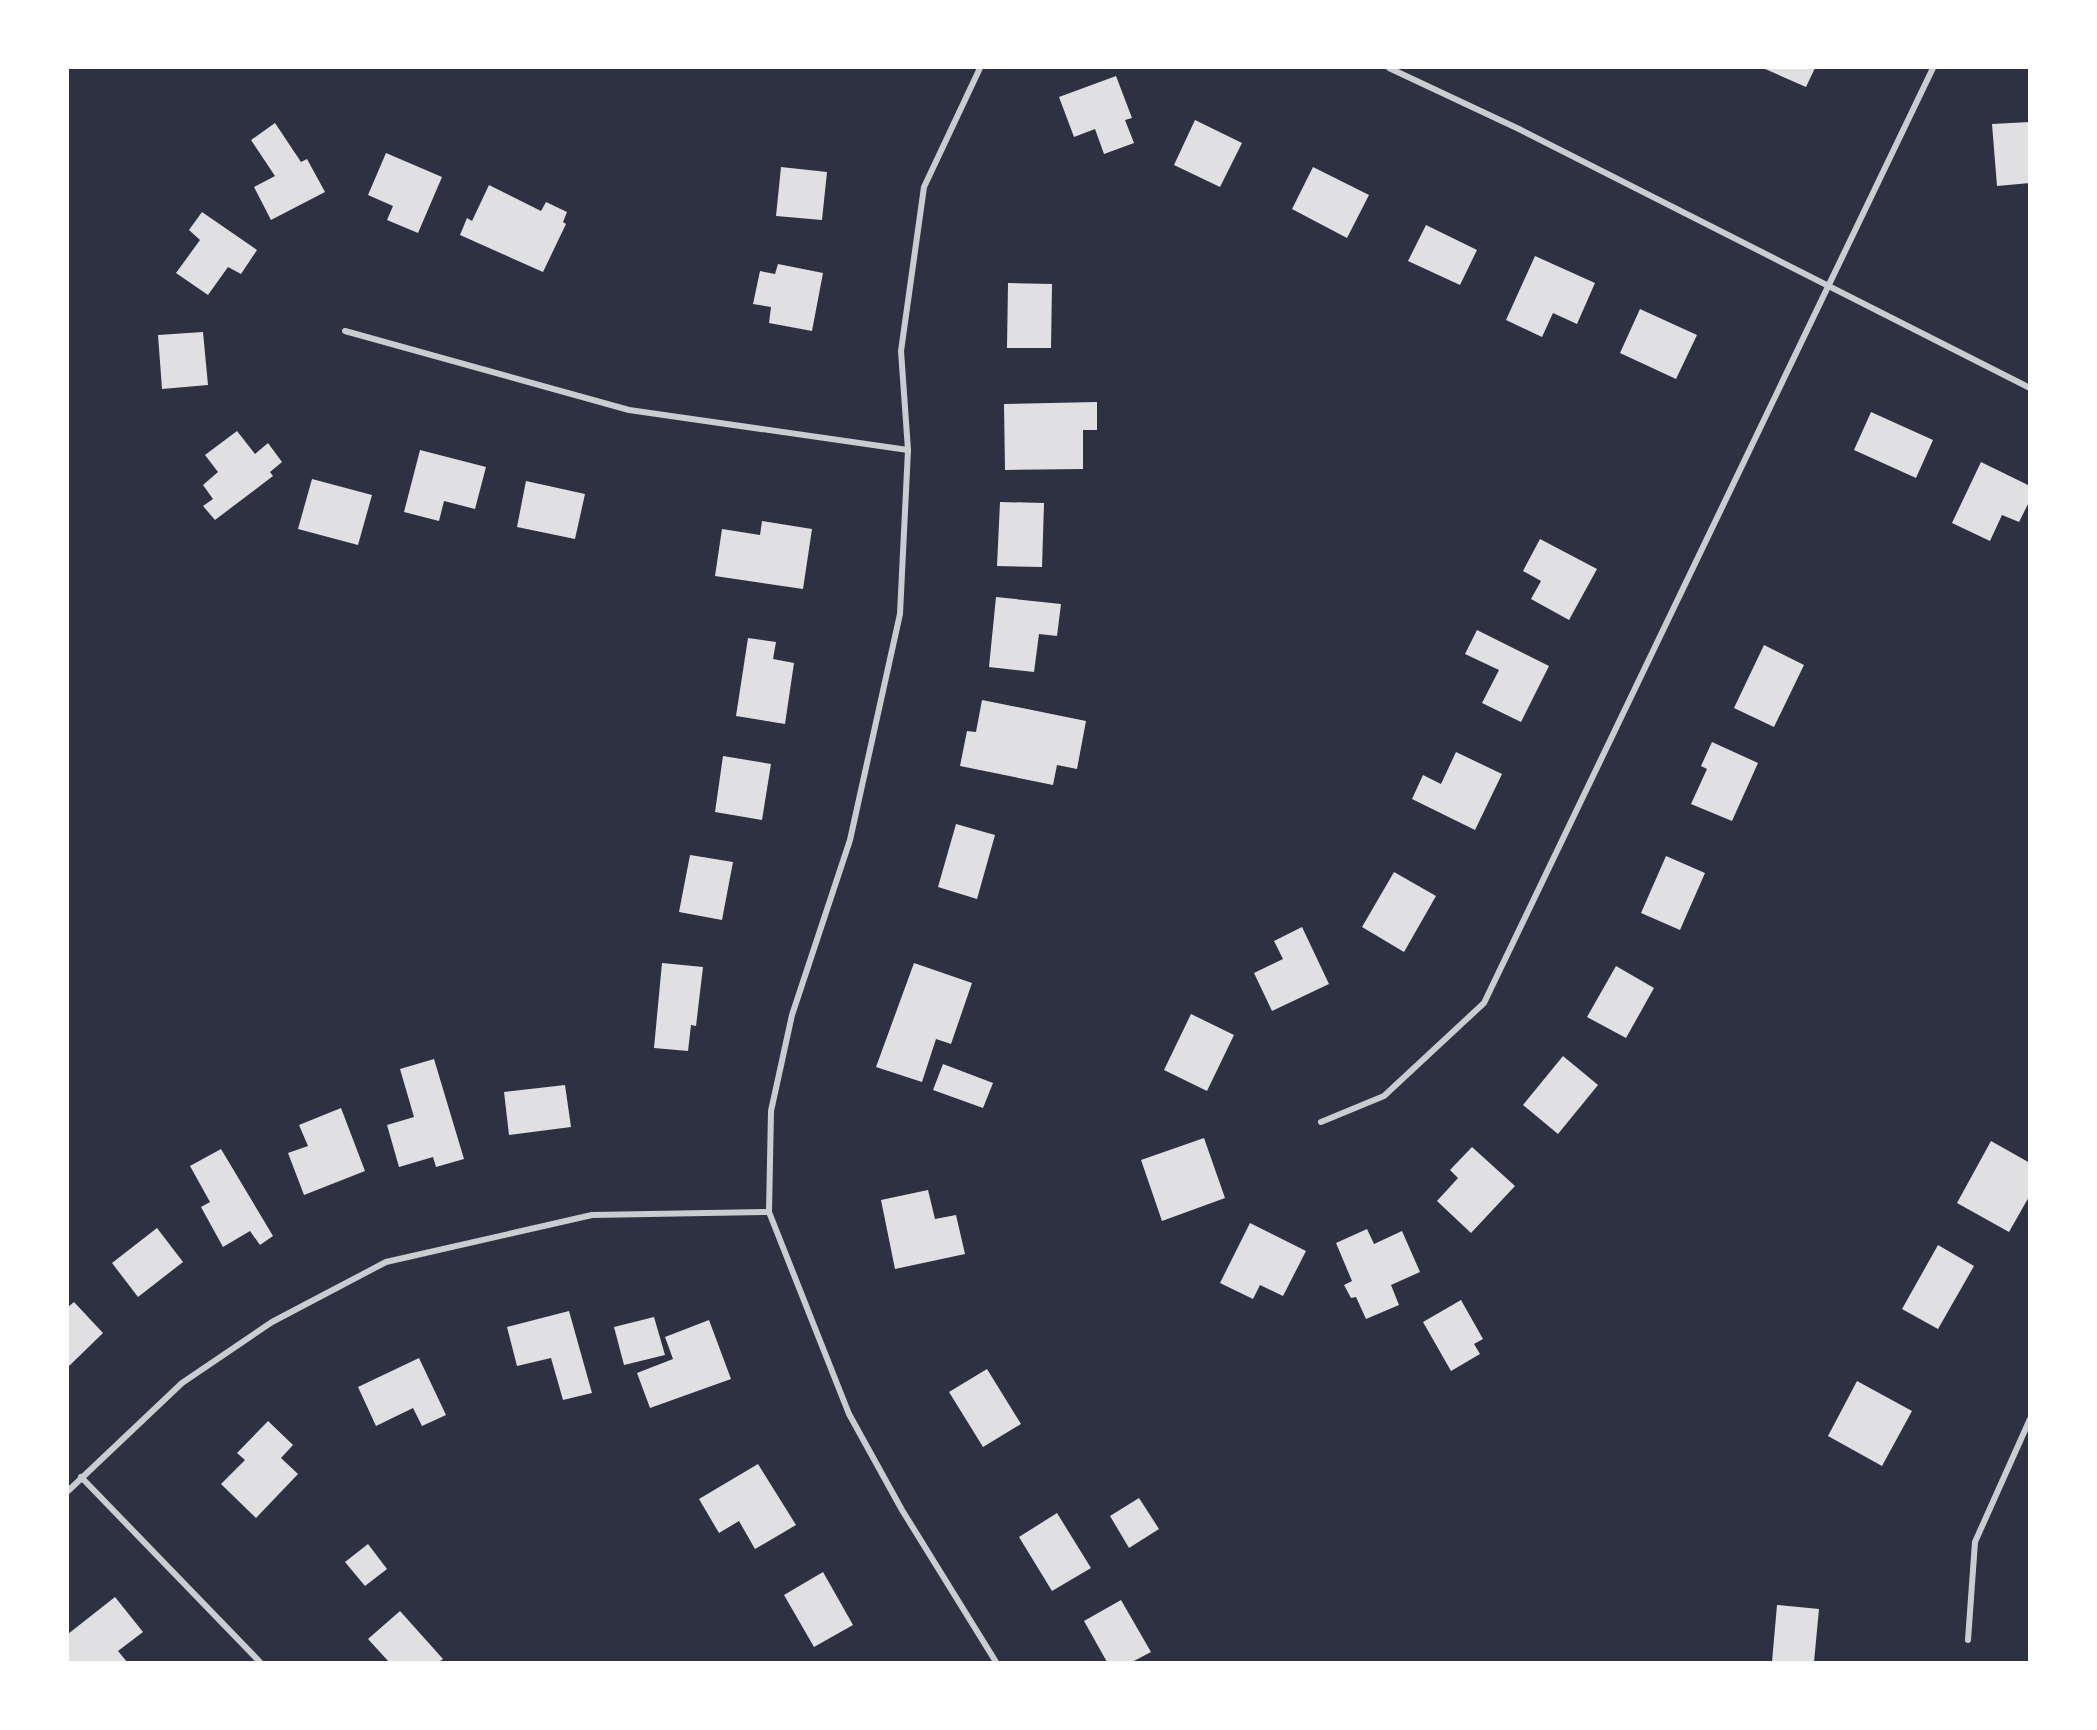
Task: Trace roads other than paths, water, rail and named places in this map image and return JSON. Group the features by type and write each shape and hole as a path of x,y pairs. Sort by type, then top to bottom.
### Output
{"street":[{"path":"980,68 924,186 901,351 908,450 900,614 850,840 792,1016 771,1111 769,1212 849,1413 902,1510 996,1662"},
{"path":"1389,68 1519,129 1828,288 1899,320 2030,388"},
{"path":"1321,1122 1384,1096 1484,1003 1933,68"},
{"path":"345,331 629,410 908,450"},
{"path":"68,1491 182,1383 272,1322 386,1262 592,1215 769,1212"},
{"path":"1968,1640 1975,1542 2030,1419"},
{"path":"81,1477 260,1662"}]}
